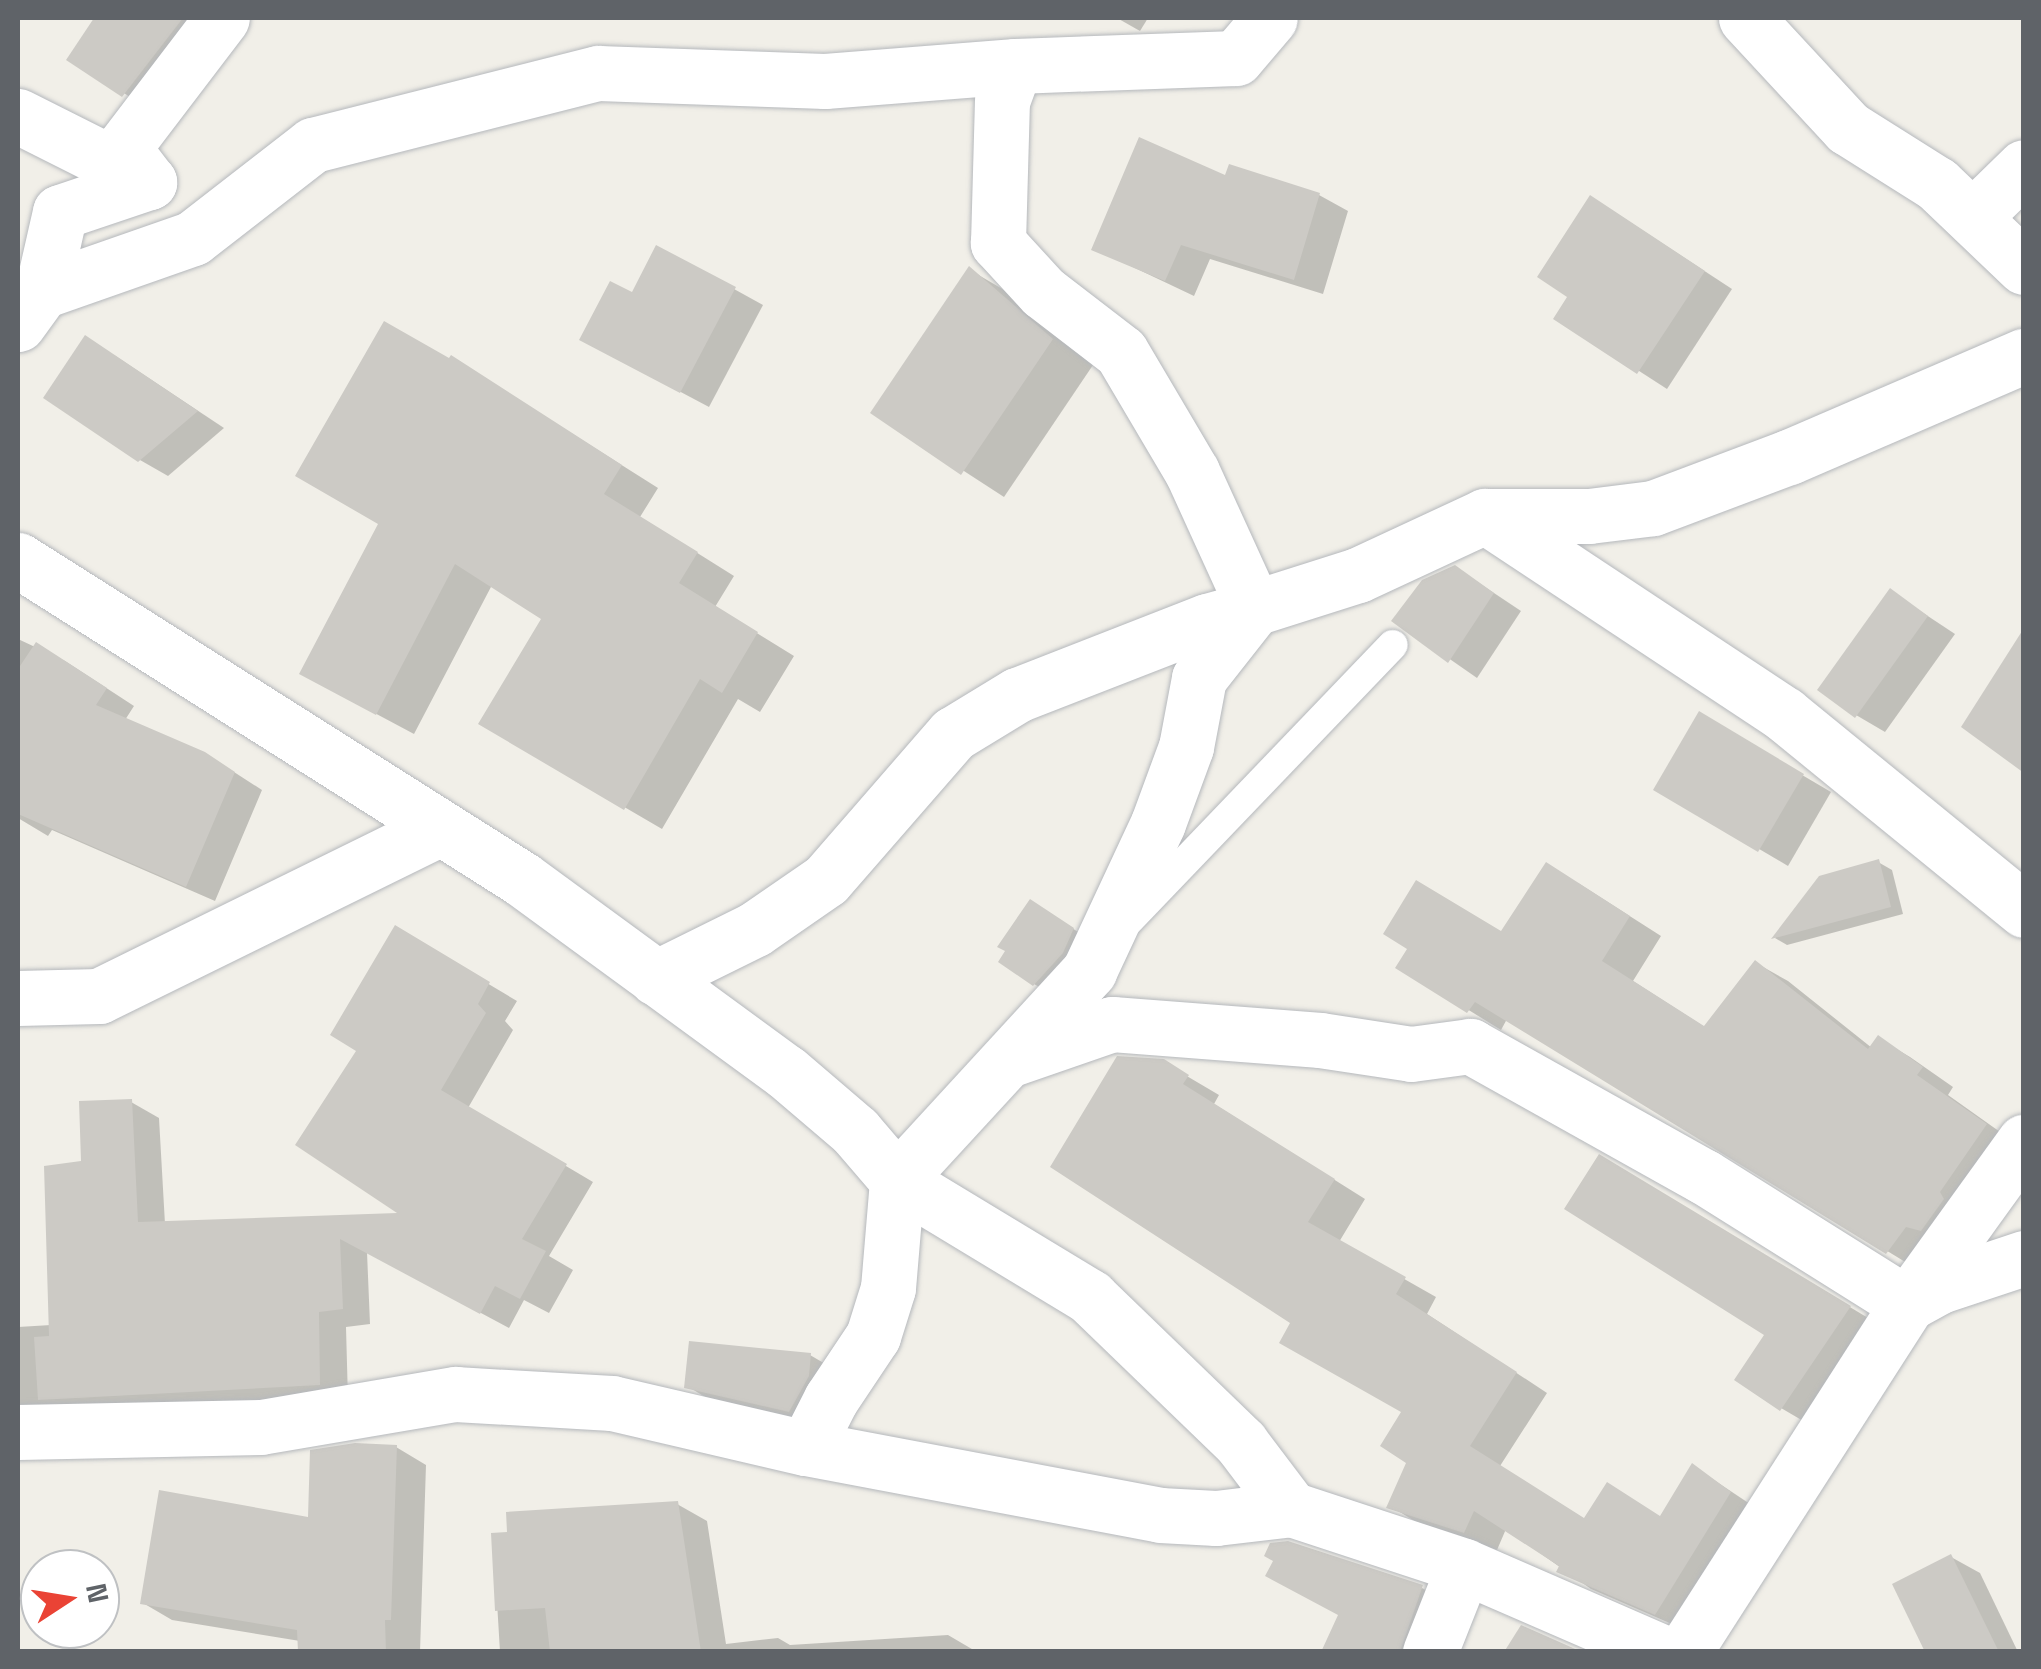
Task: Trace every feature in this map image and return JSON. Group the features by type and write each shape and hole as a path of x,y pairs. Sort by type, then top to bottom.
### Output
{"street":[{"path":"150,182 124,148 222,18"},
{"path":"30,307 192,238 312,145 598,73 825,81 1015,66 1236,58 1270,18"},
{"path":"1746,18 1848,128 1938,184 2024,266"},
{"path":"1015,66 1002,102 998,243 1043,292 1120,352 1192,472 1254,608"},
{"path":"18,116 150,182"},
{"path":"1972,217 2024,168"},
{"path":"30,307 60,212 150,182"},
{"path":"656,978 756,929 826,880 953,734 1001,704 1107,658 1358,575 1485,516 1589,516 1653,508 1789,457 2024,356"},
{"path":"1485,516 1784,714 2024,910"},
{"path":"18,560 522,880 786,1072 854,1131 897,1180 1090,1297 1241,1444 1292,1509"},
{"path":"806,1448 831,1399 873,1336 888,1288 897,1180 1088,972 1158,823 1186,747 1199,678 1254,608"},
{"path":"18,998 100,996 440,828"},
{"path":"1009,1060 1112,1024 1320,1040 1411,1054 1470,1046 1703,1176 1906,1304"},
{"path":"1684,1652 1906,1304 2024,1142"},
{"path":"1906,1304 1940,1286 2024,1258"},
{"path":"18,1432 261,1427 455,1394 612,1404 806,1448 1160,1515 1216,1518 1292,1509 1464,1566 1662,1652"},
{"path":"1430,1652 1464,1566"}],"lane":[{"path":"1098,952 1393,645"}],"building":[{"path":"94,18 183,18 122,97 66,60"},
{"path":"1139,137 1225,175 1229,164 1320,193 1294,280 1181,245 1165,281 1091,250"},
{"path":"1590,195 1705,271 1637,374 1553,319 1567,297 1537,277"},
{"path":"656,245 736,287 680,393 579,340 610,281 632,292"},
{"path":"969,266 1053,339 961,475 870,413"},
{"path":"384,321 449,358 451,355 622,465 604,494 698,552 679,583 758,632 722,693 700,679 624,810 478,724 541,619 455,564 376,715 299,674 378,524 295,476"},
{"path":"85,335 198,411 138,462 43,398"},
{"path":"1455,565 1494,593 1448,663 1391,621 1422,580"},
{"path":"1890,588 1928,616 1855,718 1817,690"},
{"path":"2024,628 2024,773 1961,727"},
{"path":"36,642 107,688 96,705 205,752 235,772 186,887 18,814 18,669"},
{"path":"1699,711 1804,774 1758,852 1653,790"},
{"path":"1879,859 1891,907 1771,939 1819,876"},
{"path":"1546,862 1630,916 1602,961 1704,1026 1755,960 1868,1049 1878,1035 1923,1067 1917,1075 1987,1124 1940,1192 1944,1199 1921,1231 1906,1227 1886,1254 1475,1002 1467,1013 1395,968 1407,949 1383,934 1416,880 1501,931"},
{"path":"1030,899 1074,928 1063,953 1033,986 998,962 1005,951 997,947"},
{"path":"395,925 490,982 478,1004 486,1013 441,1090 567,1164 522,1239 546,1251 520,1299 495,1286 480,1314 340,1239 343,1309 319,1312 320,1385 38,1400 34,1337 49,1336 44,1166 81,1161 79,1101 132,1099 138,1222 397,1213 295,1145 356,1051 330,1035"},
{"path":"1117,1056 1164,1059 1189,1075 1183,1084 1335,1179 1308,1222 1406,1277 1396,1294 1517,1372 1470,1446 1584,1518 1607,1482 1660,1516 1692,1463 1731,1492 1655,1615 1556,1572 1559,1566 1474,1511 1464,1533 1386,1508 1406,1463 1380,1446 1401,1412 1279,1343 1290,1323 1050,1167"},
{"path":"1599,1154 1851,1306 1780,1411 1734,1380 1764,1335 1564,1209"},
{"path":"689,1341 811,1353 809,1376 789,1412 684,1388"},
{"path":"355,1443 397,1445 391,1620 385,1620 386,1652 298,1652 297,1630 140,1604 159,1490 308,1517 310,1450"},
{"path":"678,1501 701,1652 550,1652 545,1608 495,1611 491,1533 507,1532 506,1512"},
{"path":"1288,1541 1423,1585 1400,1652 1321,1652 1338,1615 1265,1576 1273,1561 1264,1556 1270,1543"},
{"path":"1951,1554 1999,1652 1925,1652 1892,1584"},
{"path":"1521,1625 1582,1652 1504,1652"}]}
